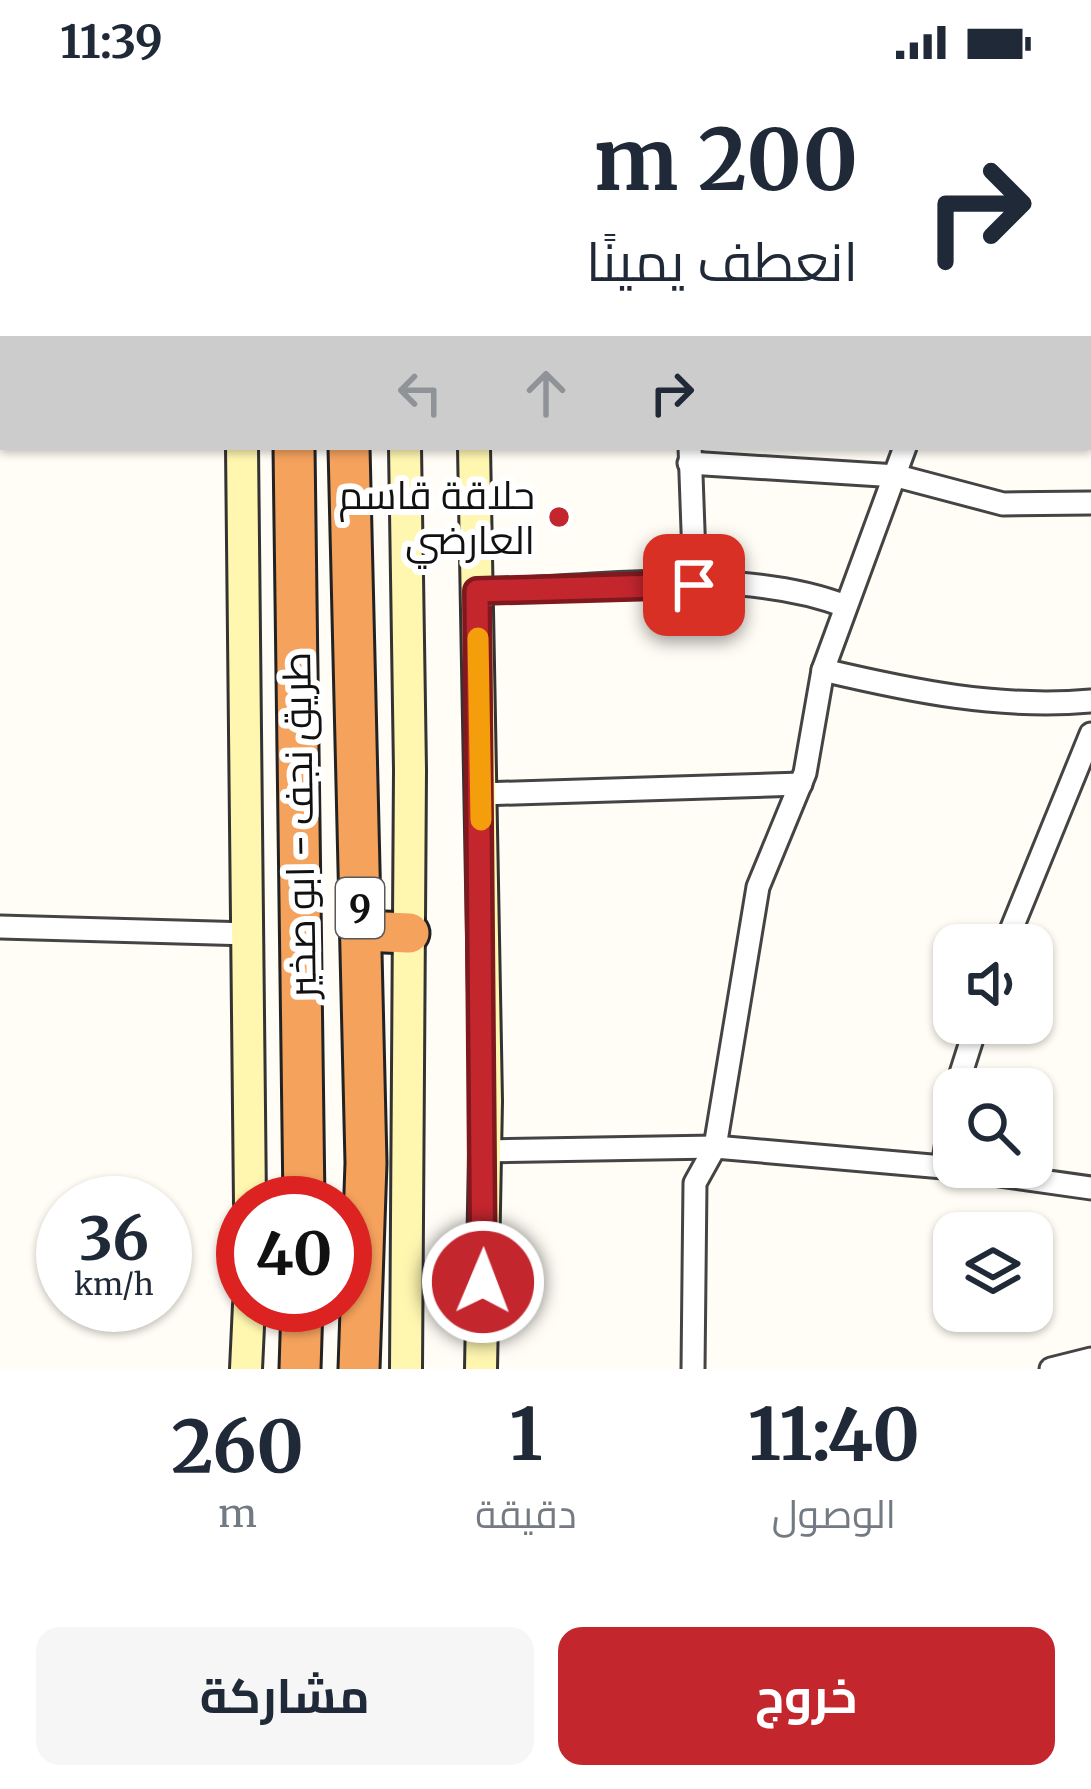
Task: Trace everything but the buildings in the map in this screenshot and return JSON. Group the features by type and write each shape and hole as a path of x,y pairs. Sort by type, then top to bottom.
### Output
{"highway":[{"name":"طريق نجف - ابو صخير","path":"294,450 304,1176"},
{"name":"طريق نجف - ابو صخير","path":"350,450 366,1162 359,1369"},
{"path":"360,931 409,933"},
{"path":"300,1369 301,1332"}],"main road":[{"path":"242,450 250,1176"},
{"path":"405,450 406,1369"},
{"path":"474,450 485,1151 481,1369"},
{"path":"246,1369 247,1332"}],"street":[{"path":"693,1369 695,1183 715,1147 758,886 801,784 823,670 904,450"},
{"path":"694,585 690,455 897,476 1003,504 1091,503"},
{"path":"477,591 694,585 800,588 845,606"},
{"path":"823,670 920,693 1030,706 1091,701"},
{"path":"1013,924 1051,824 1086,768 1091,734"},
{"path":"481,794 801,784"},
{"path":"0,927 250,934"},
{"path":"485,1151 715,1147 933,1166"},
{"path":"1053,1183 1091,1188"},
{"path":"1051,1369 1091,1358"}],"slow traffic":[{"path":"478,638 481,820"}],"place":[{"name":"حلاقة قاسم العارضي","path":"559,517"}],"route":[{"path":"483,1282 486,1101 477,591 694,585"}]}
